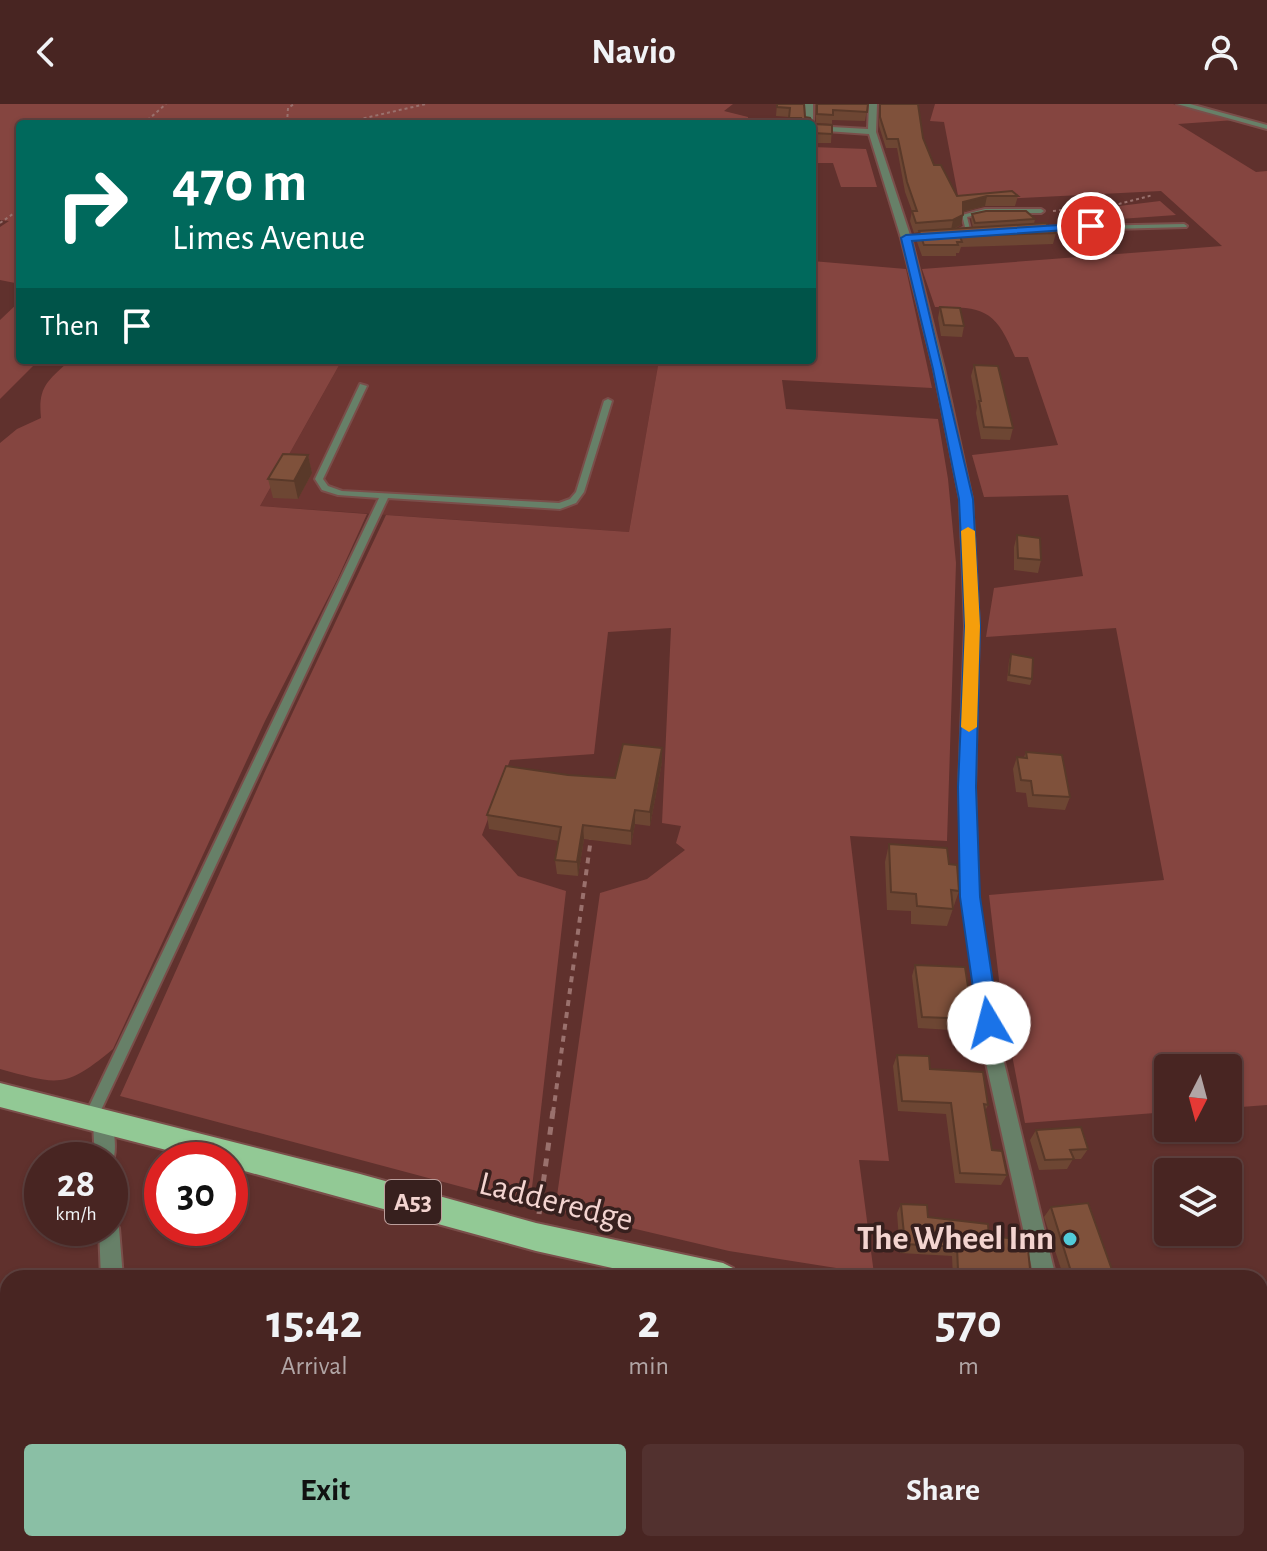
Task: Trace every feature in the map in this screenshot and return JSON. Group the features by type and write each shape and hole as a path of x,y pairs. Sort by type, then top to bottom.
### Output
{"highway":[{"name":"Ladderedge","path":"0,1095 360,1187 536,1237 687,1270"}],"street":[{"path":"873,104 872,132 912,238 966,499 972,626 967,787 970,897 993,1054 1043,1270"},
{"path":"1181,104 1267,127"},
{"path":"816,126 872,132"},
{"path":"97,1122 101,1142"},
{"path":"110,1246 112,1270"}],"lane":[{"path":"954,235 956,231 968,228 964,216 985,211 1041,211"},
{"path":"1025,230 1184,226"},
{"path":"942,236 969,234"},
{"path":"363,386 319,479 325,488 341,493 384,497 544,507 573,501 580,492 608,401"},
{"path":"97,1122 384,497"}],"path":[{"path":"148,120 166,104"},
{"path":"356,120 426,104"},
{"path":"1041,211 1105,206 1153,195"},
{"path":"536,1237 592,835"}],"shaded area":[{"path":"0,104 733,104 724,111 748,117 748,120 16,120 16,283 0,280 0,227 9,221 0,220"},
{"path":"935,104 1173,104 1235,120 1178,124 1256,172 1267,171 1267,1105 1242,1107 1242,1054 1154,1054 1154,1113 1025,1123 1001,997 989,895 1164,880 1116,628 986,637 994,588 1083,576 1068,495 984,497 972,455 1058,445 1028,357 1015,357 1001,329 986,314 966,308 935,307 922,269 1222,246 1161,191 959,201 944,122 930,121"},
{"path":"816,147 866,149 877,187 841,187 833,163 816,163"},
{"path":"1160,201 1176,215 1106,220 1095,209"},
{"path":"816,261 906,269 932,388 782,380 786,409 938,419 948,479 956,563 947,841 850,836 889,1161 859,1160 873,1270 849,1270 729,1251 555,1210 600,893 647,879 685,850 676,843 681,826 662,823 671,628 608,632 594,754 510,760 482,835 518,876 566,891 530,1205 120,1096 267,767 386,515 629,532 658,364 816,364"},
{"path":"16,305 16,364 35,364 0,399 0,320"},
{"path":"66,364 340,364 260,506 367,514 265,721 113,1049 83,1071 61,1080 36,1078 0,1069 0,443 17,429 41,418 42,393"},
{"path":"340,364 658,364 629,532 260,506"}],"building":[{"path":"777,104 804,104 805,117 811,120 789,118 790,108 777,107"},
{"path":"817,104 868,104 867,112 833,110 833,115 817,114"},
{"path":"880,104 918,104 923,138 934,165 941,165 957,196 1012,191 1018,196 987,196 963,202 963,215 953,220 916,223 912,211 917,211 898,139 887,139 880,117"},
{"path":"816,124 832,125 832,134 816,133"},
{"path":"1026,211 1035,219 975,223 972,214"},
{"path":"1046,223 1056,233 960,236 962,242 957,242 958,245 924,245 919,231"},
{"path":"940,307 960,308 964,326 944,325"},
{"path":"974,365 998,366 1013,428 984,427"},
{"path":"283,454 308,455 294,481 268,479"},
{"path":"1017,535 1040,538 1041,560 1018,558"},
{"path":"1011,654 1033,658 1032,679 1009,675"},
{"path":"623,744 662,748 650,812 635,810 631,831 583,825 577,862 555,860 561,827 487,815 506,766 615,778"},
{"path":"1026,752 1062,755 1070,797 1033,795 1031,781 1021,780 1017,757 1027,758"},
{"path":"889,844 947,848 949,864 957,865 959,891 951,890 953,909 917,906 916,894 891,892"},
{"path":"915,965 965,967 973,1019 922,1017"},
{"path":"897,1055 929,1056 930,1069 983,1072 988,1105 984,1104 992,1150 1002,1151 1007,1175 960,1173 951,1103 902,1101"},
{"path":"1081,1127 1088,1149 1070,1150 1074,1159 1045,1160 1036,1130"},
{"name":"The Wheel Inn","path":"1088,1203 1112,1270 1071,1270 1051,1207"},
{"path":"901,1204 927,1205 928,1217 988,1224 989,1236 1027,1240 1030,1270 958,1270 957,1247 905,1244"}],"slow traffic":[{"path":"968,531 972,626 969,727"}],"place":[{"name":"The Wheel Inn","path":"1070,1239"}],"route":[{"path":"989,1023 970,897 967,787 972,626 966,499 939,369 906,238 1091,226"}]}
